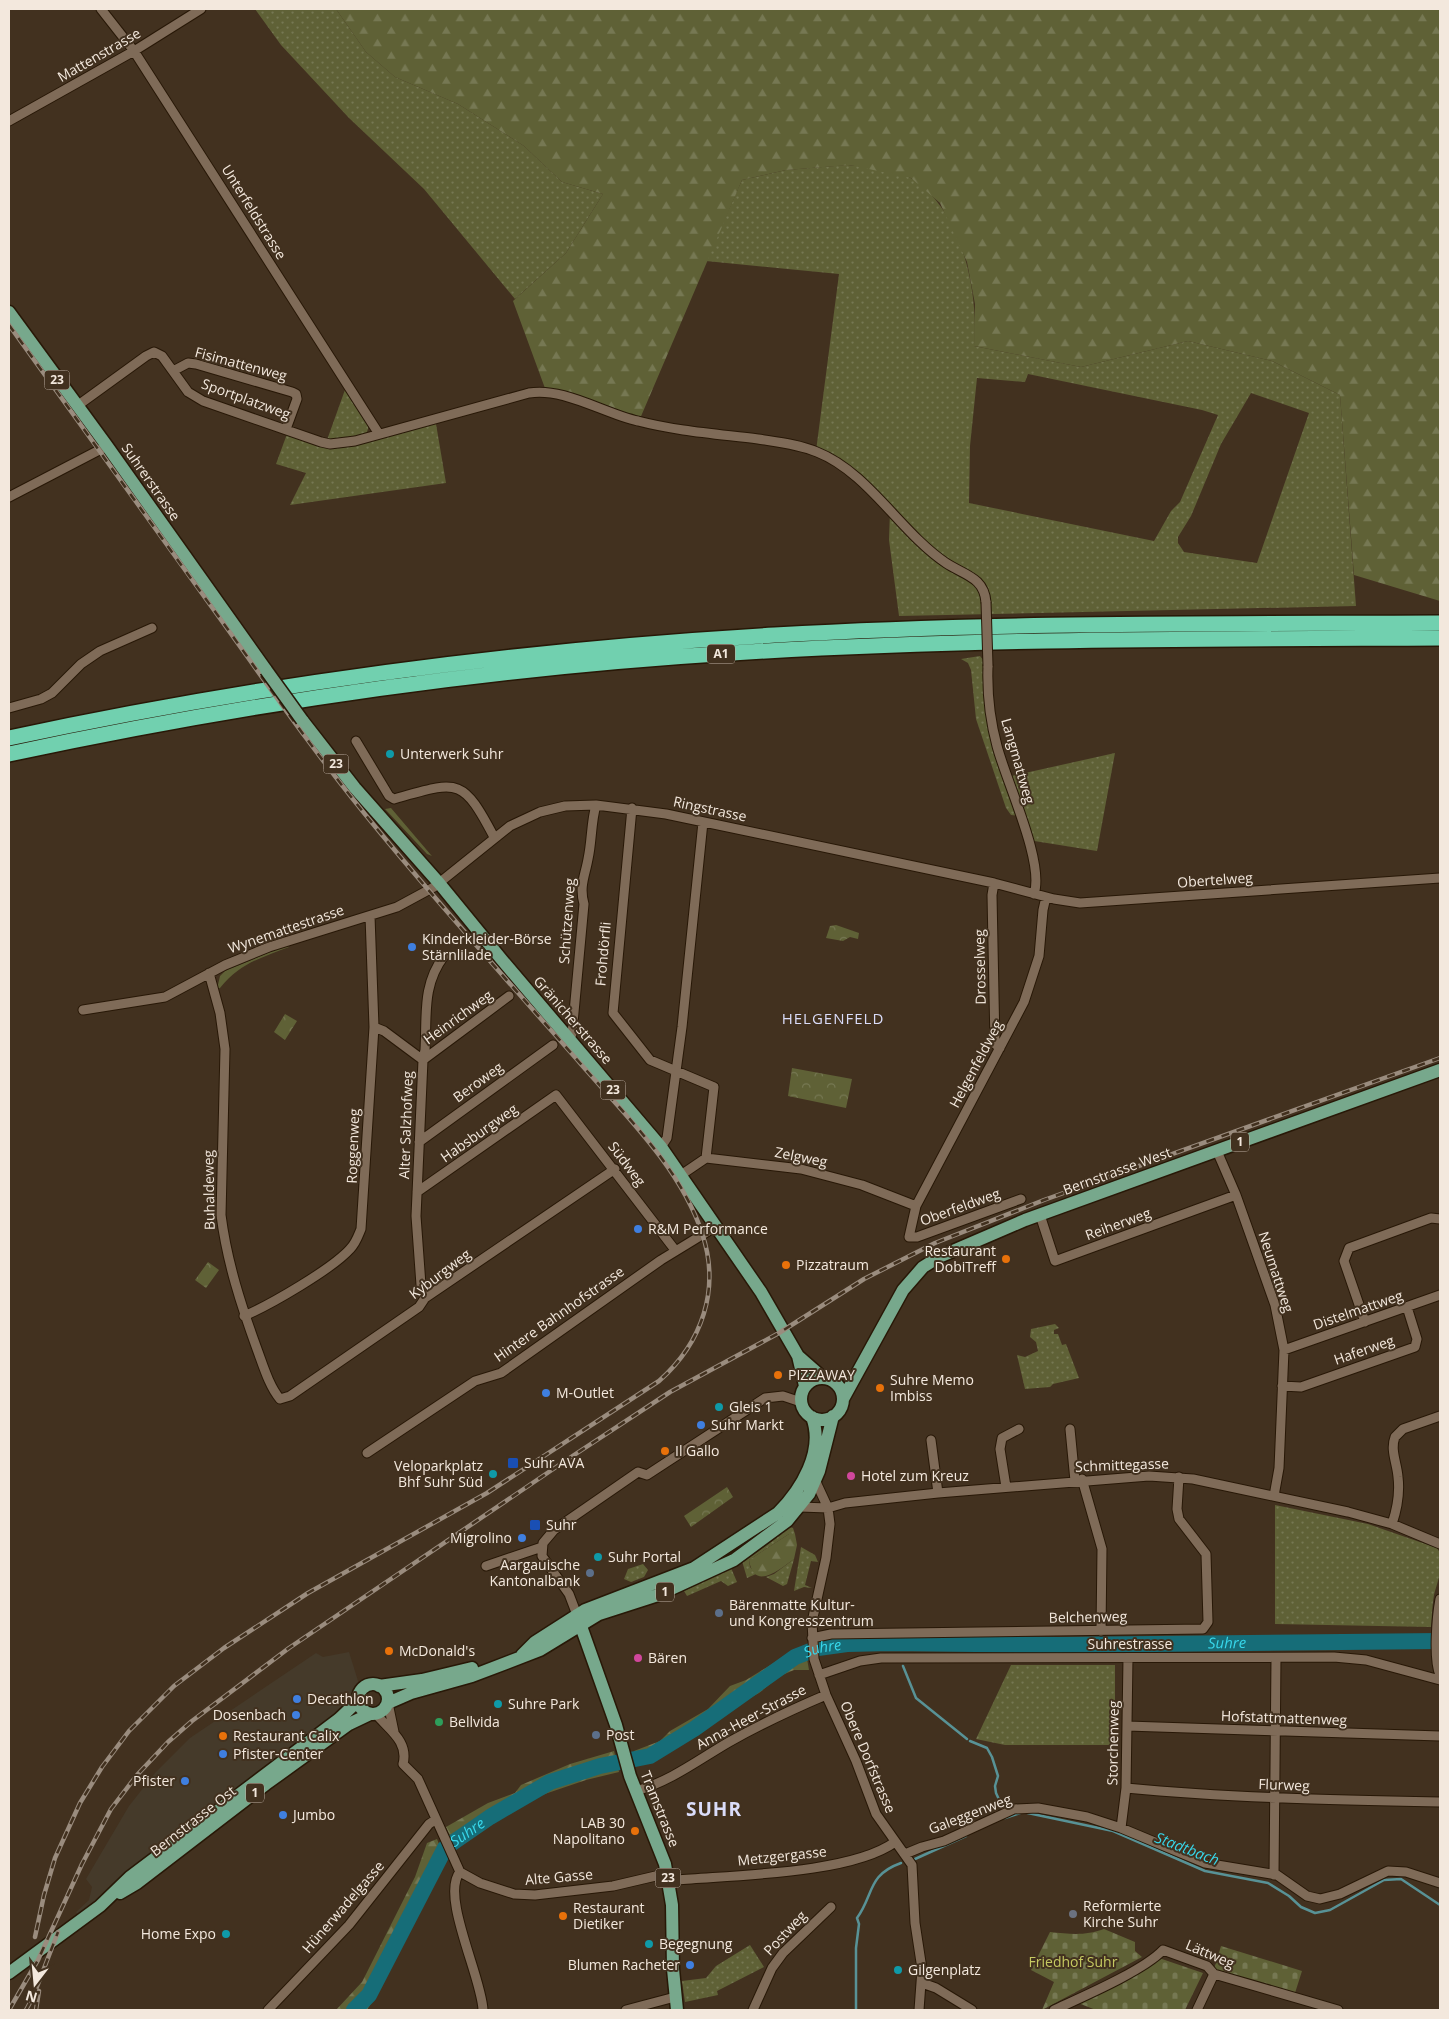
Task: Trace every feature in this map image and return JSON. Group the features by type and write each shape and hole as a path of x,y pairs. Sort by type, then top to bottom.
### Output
{"highway":[{"name":"A1","path":"9,738 194,702 351,677 492,659 670,642 819,633 973,627 1440,623"},
{"name":"A1","path":"9,754 167,722 316,698 455,679 633,660 776,650 927,644 1440,638"}],"main road":[{"name":"Suhrerstrasse","path":"9,312 302,720"},
{"name":"Gränicherstrasse","path":"302,720 355,788 439,884 661,1147 761,1292 798,1356 805,1386"},
{"name":"Bernstrasse West","path":"843,1399 894,1304 923,1267 947,1253 1040,1215 1440,1070"},
{"name":"Gränicherstrasse","path":"798,1356 828,1379"},
{"path":"833,1416 823,1420 812,1417 805,1411 801,1402 805,1386 814,1379 847,1377 857,1371"},
{"path":"828,1379 841,1390 843,1399"},
{"name":"1","path":"388,1702 411,1693 472,1676 552,1645 578,1621 658,1595 734,1560 787,1521 800,1507 816,1482 833,1416 839,1411 843,1399"},
{"path":"578,1621 594,1605 694,1568 778,1513 795,1494 806,1473 815,1443 812,1417"},
{"name":"Tramstrasse","path":"578,1621 604,1689 636,1791 660,1849 668,1877 672,1905 675,1997 678,2010"},
{"name":"1","path":"379,1686 422,1680 474,1668 495,1666"},
{"path":"379,1686 387,1694 388,1702 384,1709 373,1714 363,1710 359,1700 360,1693 365,1687 379,1686"},
{"name":"Bernstrasse Ost","path":"107,1900 130,1876 339,1719 359,1700"},
{"name":"Bernstrasse Ost","path":"9,1973 107,1900 137,1883 349,1724 373,1714"}],"street":[{"name":"Unterfeldstrasse","path":"101,9 134,51 379,434"},
{"name":"Mattenstrasse","path":"9,121 134,51 201,9"},
{"name":"Sportplatzweg","path":"77,406 154,352 162,356 188,392 203,401 330,444 355,441 529,393 546,392 641,422 800,447 821,453 846,470 938,558 982,585 986,602"},
{"name":"Fisimattenweg","path":"173,371 188,363 196,364 296,394 297,399 286,429"},
{"path":"9,498 107,446"},
{"name":"Langmattweg","path":"986,602 992,721 1002,761 1035,863 1038,876 1034,894"},
{"path":"9,708 41,699 100,651 152,628"},
{"path":"356,741 389,796 394,799 442,787 462,789 477,804 494,836"},
{"name":"Ringstrasse","path":"439,884 494,836 540,812 565,806 596,805 632,808 994,883"},
{"name":"Schützenweg","path":"569,1039 572,1034 584,904 581,896 583,873 588,860 596,805"},
{"name":"Frohdörfli","path":"632,808 613,1013 650,1060 714,1088 706,1158"},
{"path":"661,1147 667,1138 676,1073 703,822"},
{"name":"Obertelweg","path":"994,883 1065,902 1086,903 1440,878"},
{"name":"Drosselweg","path":"994,883 992,895 996,1044 1000,1048"},
{"name":"Wynemattestrasse","path":"83,1010 165,997 209,973 269,947 397,906 439,884"},
{"name":"Helgenfeldweg","path":"909,1238 916,1206 1024,1002 1033,977 1041,943 1043,910 1046,897"},
{"name":"Roggenweg","path":"244,1316 332,1264 350,1250 356,1241 363,1217 374,1027 370,916"},
{"name":"Alter Salzhofweg","path":"426,1298 421,1285 416,1216 423,1060 428,984 435,968 444,956"},
{"name":"Buhaldeweg","path":"209,973 220,1012 225,1049 222,1167 223,1231 230,1270 244,1316 260,1357 280,1398"},
{"name":"Heinrichweg","path":"423,1060 510,996"},
{"path":"374,1027 384,1031 423,1060"},
{"name":"Beroweg","path":"419,1142 553,1045"},
{"name":"Südweg","path":"556,1095 615,1169 675,1250"},
{"name":"Habsburgweg","path":"417,1192 556,1095"},
{"name":"Neumattweg","path":"1216,1151 1236,1195 1275,1305 1284,1350 1279,1468 1274,1496"},
{"path":"682,1175 706,1158"},
{"name":"Zelgweg","path":"706,1158 801,1169 862,1185 916,1206"},
{"name":"Kyburgweg","path":"280,1398 290,1396 419,1307 426,1298 615,1169"},
{"name":"Reiherweg","path":"1040,1215 1055,1261 1236,1195"},
{"name":"Oberfeldweg","path":"909,1238 918,1237 1021,1200"},
{"path":"1365,1322 1344,1261 1349,1248 1430,1218 1440,1219"},
{"name":"Hintere Bahnhofstrasse","path":"367,1453 475,1381 501,1373 675,1250 715,1227"},
{"name":"Distelmattweg","path":"1284,1350 1440,1295"},
{"name":"Haferweg","path":"1282,1386 1301,1387 1415,1347 1417,1339 1407,1307"},
{"path":"486,1566 542,1547 554,1530 638,1472 647,1475 765,1398 792,1398 801,1402"},
{"path":"1392,1524 1396,1511 1399,1484 1393,1451 1394,1437 1403,1429 1440,1416"},
{"path":"1006,1487 1000,1449 1002,1438 1019,1429"},
{"path":"1070,1430 1079,1480 1102,1548 1102,1631"},
{"path":"931,1440 938,1493"},
{"name":"Schmittegasse","path":"800,1507 828,1508 845,1503 1079,1480 1149,1476 1179,1477 1348,1512 1392,1524 1440,1544"},
{"name":"Belchenweg","path":"812,1640 832,1634 1203,1629 1206,1627 1206,1554 1180,1519 1177,1509 1179,1477"},
{"path":"816,1482 828,1508"},
{"name":"Obere Dorfstrasse","path":"828,1508 829,1540 812,1622 814,1659 826,1694 856,1761 876,1814 911,1862 914,1874 914,1904 922,1969 919,2010"},
{"path":"542,1547 544,1560 569,1594 578,1621"},
{"path":"1440,1599 1438,1633 1440,1675"},
{"name":"Suhrestrasse","path":"819,1675 860,1661 880,1658 1334,1657 1366,1660 1440,1680"},
{"name":"Storchenweg","path":"1121,1828 1126,1788 1128,1658"},
{"path":"1274,1875 1276,1658"},
{"name":"Anna-Heer-Strasse","path":"636,1791 672,1778 736,1738 775,1717 826,1694"},
{"path":"388,1702 394,1732 404,1750 403,1764 418,1779 460,1872 453,1888 458,1918 476,1972 483,2010"},
{"path":"373,1714 394,1732"},
{"name":"Hofstattmattenweg","path":"1128,1726 1440,1736"},
{"name":"Flurweg","path":"1126,1788 1195,1795 1276,1799 1440,1802"},
{"name":"Galeggenweg","path":"905,1854 944,1841 1014,1809 1064,1812 1121,1828 1205,1863 1274,1875 1308,1896 1320,1899 1340,1894 1388,1870 1406,1872 1440,1883"},
{"name":"Hünerwadelgasse","path":"268,2010 349,1925 429,1824 435,1820"},
{"name":"Metzgergasse","path":"668,1877 677,1880 817,1868 869,1855 895,1842"},
{"name":"Alte Gasse","path":"460,1872 495,1889 514,1894 535,1895 613,1886 660,1875 668,1877"},
{"name":"Postweg","path":"753,2010 772,1968 782,1953 830,1907"},
{"name":"Lättweg","path":"1054,2010 1107,1984 1157,1956 1162,1950 1207,1966 1214,1974 1338,2010"},
{"path":"1197,2010 1214,1974"},
{"path":"922,1984 936,1988 972,2010"},
{"path":"626,2010 675,1997"}],"shaded area":[{"name":"Pfister-Center","path":"349,1652 358,1681 358,1688 347,1707 129,1872 79,1916 76,1912 89,1900 92,1887 86,1879 129,1806 155,1773 190,1738 316,1653 323,1657"}],"green space":[{"path":"255,9 336,9 366,52 395,77 458,104 524,146 562,182 603,194 566,253 515,299 424,189 349,118 281,45"},
{"path":"336,9 1440,9 1440,601 1354,575 1340,395 1272,361 1188,341 1081,367 974,346 975,304 967,262 940,203 911,178 850,165 786,170 742,180 639,421 546,391 513,301 566,253 603,194 562,182 524,146 458,104 395,77 366,52"},
{"path":"847,165 872,168 909,177 931,194 955,232 964,255 970,278 973,302 974,346 1081,367 1188,341 1272,361 1340,395 1356,606 899,616 889,540 890,511 861,482 816,451 839,274 706,261 742,180 786,170","holes":["1028,374 1202,410 1218,415 1180,502 1171,511 1154,541 969,503 970,446 977,378 1025,382","1251,393 1309,413 1257,563 1184,552 1178,543 1178,537 1191,516 1221,444"]},
{"path":"346,387 369,425 367,432 348,439 327,440"},
{"path":"435,418 446,483 290,505 306,473 276,464 287,434 326,445"},
{"path":"980,656 988,666 988,696 1007,777 1115,753 1097,851 1028,840 1020,816 1011,815 1006,808 976,719 971,670 968,663 961,659"},
{"path":"391,808 432,856 427,854 385,809"},
{"path":"836,925 859,933 858,939 850,937 843,941 826,938 830,926"},
{"path":"287,945 289,947 243,967 217,989 220,976 225,971"},
{"path":"285,1014 297,1021 285,1040 274,1032"},
{"path":"792,1068 852,1079 846,1108 788,1096"},
{"path":"208,1262 219,1270 206,1288 195,1280"},
{"path":"1055,1324 1059,1328 1054,1330 1054,1334 1058,1334 1062,1345 1066,1344 1079,1378 1053,1384 1050,1387 1025,1389 1017,1355 1025,1357 1038,1351 1036,1342 1030,1337 1031,1329"},
{"path":"727,1487 733,1497 691,1527 684,1516"},
{"path":"1275,1505 1368,1524 1437,1548 1440,1553 1441,1565 1433,1599 1431,1627 1275,1624"},
{"path":"790,1527 793,1528 795,1534 789,1534 749,1560 750,1567 756,1574 747,1578 742,1561"},
{"path":"789,1534 795,1534 797,1545 794,1559 768,1575 756,1575 752,1570 749,1560"},
{"path":"801,1547 815,1555 818,1562 811,1561 805,1585 812,1588 804,1587 794,1591"},
{"path":"794,1559 787,1584 783,1586 766,1577 774,1574"},
{"path":"643,1564 648,1570 644,1577 631,1582 624,1579 628,1569"},
{"path":"731,1568 737,1582 728,1586 721,1581 687,1596 684,1591"},
{"path":"805,1647 809,1670 794,1670 780,1676 759,1693 731,1708 710,1724 656,1758 637,1762 634,1751 660,1741 670,1731 708,1709 730,1686 746,1680 793,1651"},
{"path":"1011,1665 1115,1665 1115,1745 1005,1745 976,1739"},
{"path":"614,1751 619,1772 586,1780 536,1797 455,1847 446,1827 488,1803 515,1793 521,1785 570,1764"},
{"path":"437,1839 446,1862 410,1924 379,1991 367,2010 336,2010 362,1982 415,1877 427,1843"},
{"name":"Friedhof Suhr","path":"1104,1929 1135,1942 1135,1951 1142,1957 1042,2010 1054,1982 1031,1970 1050,1932 1084,1934"},
{"path":"750,1945 764,1967 717,1991 718,1995 685,2002 682,1981 706,1978 716,1966"},
{"path":"1221,1946 1302,1971 1295,1993 1214,1969"},
{"name":"Friedhof Suhr","path":"1159,1958 1203,1973 1185,2010 1096,2010 1078,2003"}],"waterway":[{"name":"Suhre","path":"354,2010 369,1995 445,1848 490,1817 550,1782 600,1766 650,1756 694,1729 795,1657 818,1648 847,1644 891,1643 1059,1645 1440,1641"},
{"path":"903,1666 916,1698 967,1739"},
{"path":"970,1741 987,1748 992,1757 998,1776 995,1786 996,1793 1002,1806"},
{"name":"Stadtbach","path":"1005,1818 1023,1812 1113,1831 1205,1871 1268,1883 1289,1896 1301,1907 1315,1913 1330,1910 1384,1880 1401,1879 1440,1905"},
{"name":"Stadtbach","path":"915,1859 966,1836"},
{"name":"Stadtbach","path":"856,2010 856,1948 859,1924 857,1918 873,1886 882,1873 901,1863"}],"railway":[{"path":"9,325 280,703 338,780 427,889 633,1122 666,1164 680,1186 702,1233 709,1274 704,1314 697,1332 687,1350 659,1381 487,1493 308,1593 224,1648 174,1686 129,1731 102,1767 80,1803 55,1858 44,1895 35,1937"},
{"path":"9,2010 38,1960 82,1864 111,1809 137,1775 168,1742 192,1721 289,1648 568,1459 670,1392 779,1333 864,1279 935,1243 1044,1200 1440,1058"},
{"path":"26,2010 33,1997 58,1932"},
{"path":"36,2010 39,1991"}],"place":[{"name":"Unterwerk Suhr","path":"390,754"},
{"name":"Kinderkleider-Börse Stärnlilade","path":"412,947"},
{"name":"R&M Performance","path":"638,1229"},
{"name":"Restaurant DobiTreff","path":"1006,1259"},
{"name":"Pizzatraum","path":"786,1265"},
{"name":"PIZZAWAY","path":"778,1375"},
{"name":"Suhre Memo Imbiss","path":"880,1388"},
{"name":"M-Outlet","path":"546,1393"},
{"name":"Gleis 1","path":"719,1407"},
{"name":"Suhr Markt","path":"701,1425"},
{"name":"Il Gallo","path":"665,1451"},
{"name":"Suhr AVA","path":"513,1463"},
{"name":"Veloparkplatz Bhf Suhr Süd","path":"493,1474"},
{"name":"Hotel zum Kreuz","path":"851,1476"},
{"name":"Suhr","path":"535,1525"},
{"name":"Migrolino","path":"522,1538"},
{"name":"Suhr Portal","path":"598,1557"},
{"name":"Aargauische Kantonalbank","path":"590,1573"},
{"name":"Bärenmatte Kultur- und Kongresszentrum","path":"719,1613"},
{"name":"McDonald's","path":"389,1651"},
{"name":"Bären","path":"638,1658"},
{"name":"Decathlon","path":"297,1699"},
{"name":"Suhre Park","path":"498,1704"},
{"name":"Dosenbach","path":"296,1715"},
{"name":"Bellvida","path":"439,1722"},
{"name":"Post","path":"596,1735"},
{"name":"Restaurant Calix","path":"223,1736"},
{"name":"Pfister-Center","path":"223,1754"},
{"name":"Pfister","path":"185,1781"},
{"name":"Jumbo","path":"283,1815"},
{"name":"LAB 30 Napolitano","path":"635,1831"},
{"name":"Reformierte Kirche Suhr","path":"1073,1914"},
{"name":"Restaurant Dietiker","path":"563,1916"},
{"name":"Home Expo","path":"226,1934"},
{"name":"Begegnung","path":"649,1944"},
{"name":"Blumen Racheter","path":"690,1965"},
{"name":"Gilgenplatz","path":"898,1970"}],"district":[{"name":"HELGENFELD","path":"833,1019"},
{"name":"SUHR","path":"714,1809"}]}
